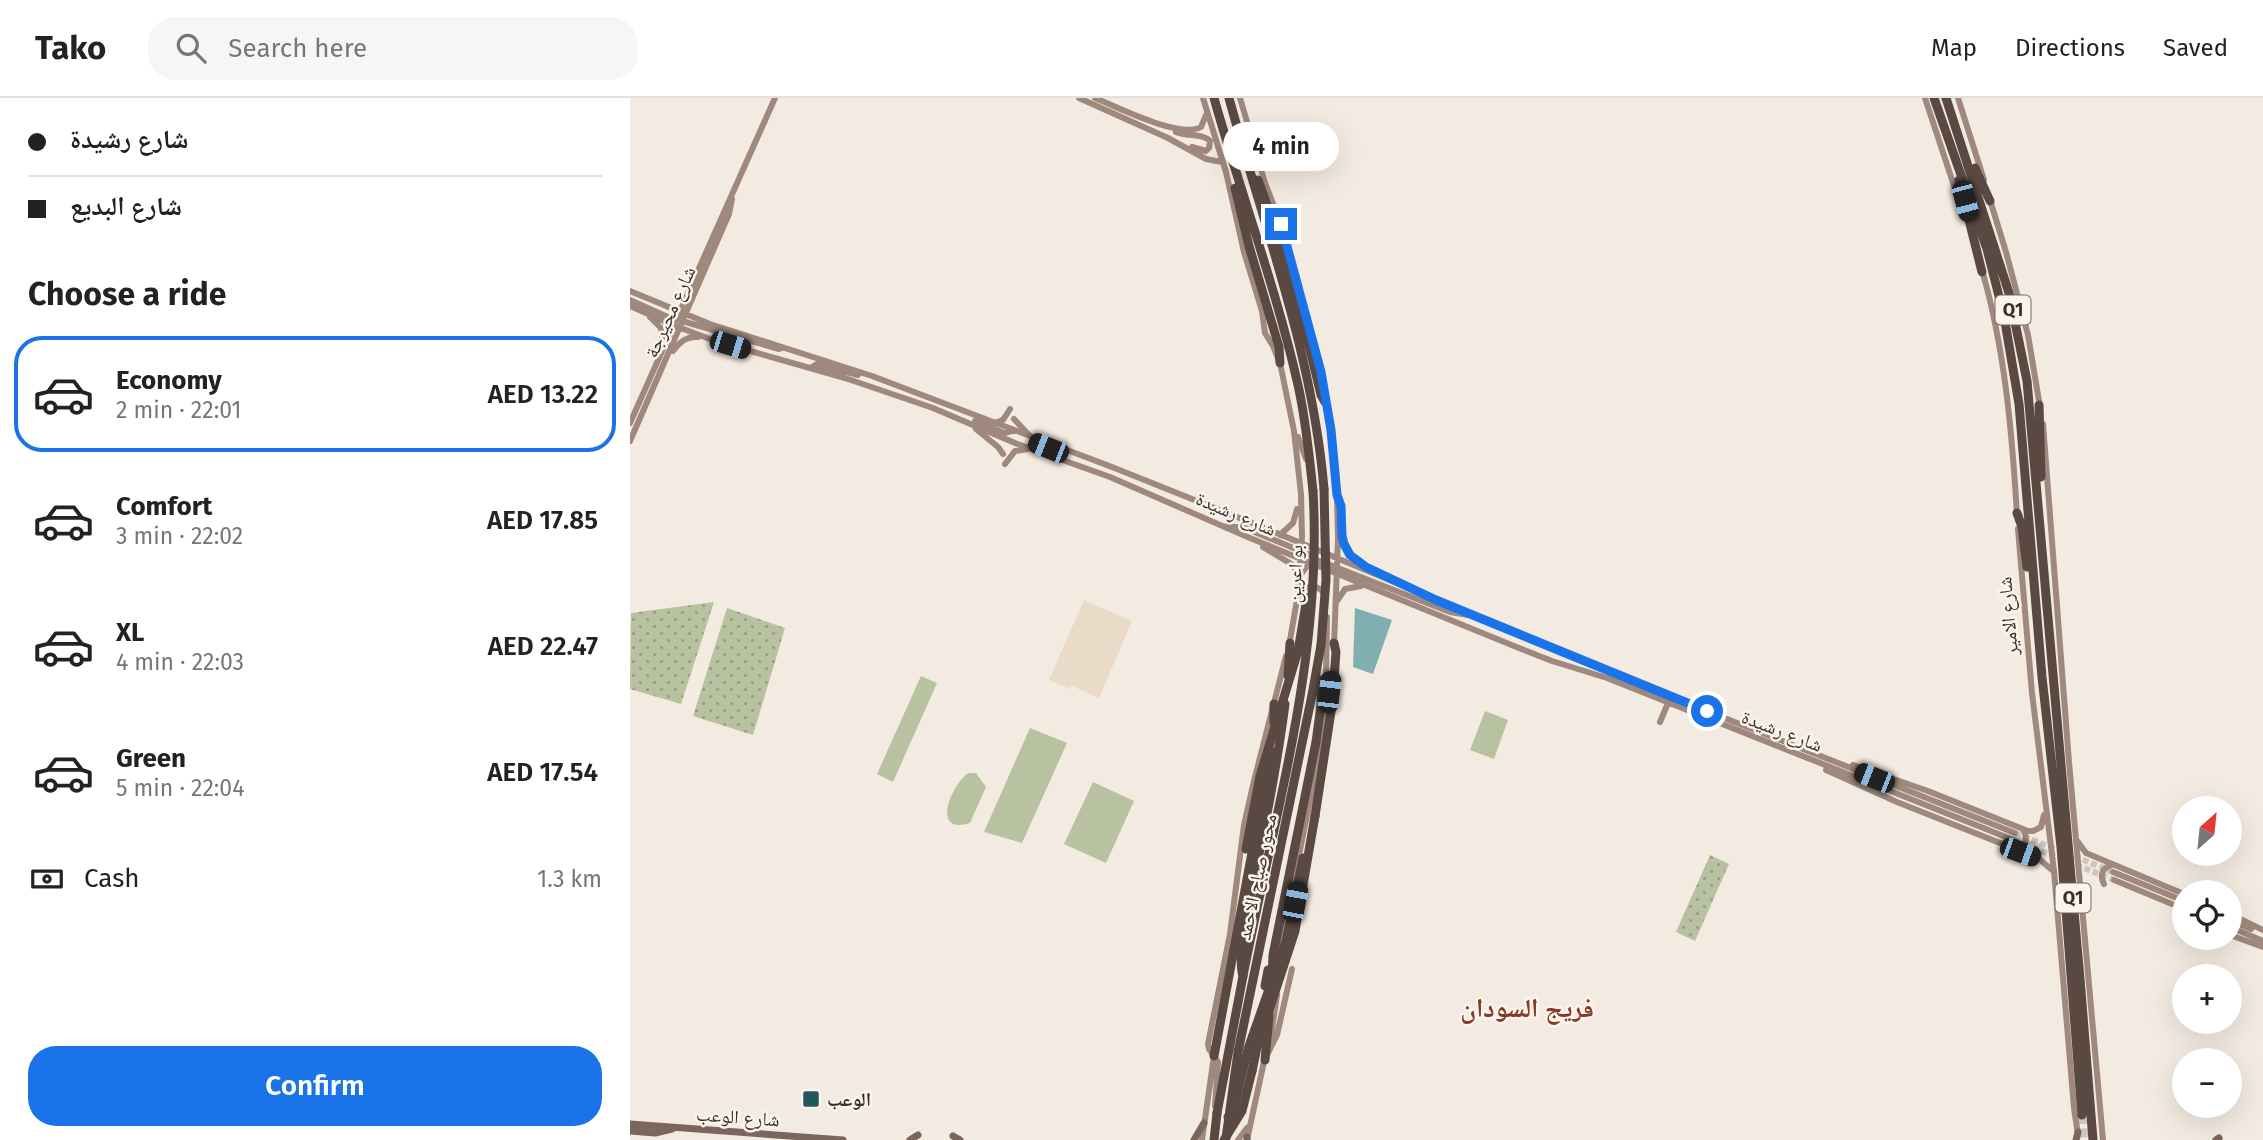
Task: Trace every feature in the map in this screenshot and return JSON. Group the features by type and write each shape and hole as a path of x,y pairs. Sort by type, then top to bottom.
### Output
{"highway":[{"name":"بو اعرين","path":"1213,1140 1226,1055 1292,739 1308,648 1314,574 1313,491 1296,376 1214,98"},
{"name":"بو اعرين","path":"1230,98 1306,371 1315,416 1324,489 1326,580 1321,680"},
{"name":"شارع الامير","path":"1934,98 1987,248 2010,348 2019,404 2042,677 2061,847 2082,1115"},
{"name":"شارع الامير","path":"1946,98 1998,252 2019,335 2027,381 2093,1140"},
{"path":"1954,122 1990,201"},
{"path":"1244,153 1255,173 1275,227 1325,402"},
{"path":"1957,158 1957,172 1982,272"},
{"path":"1233,162 1235,186 1249,246 1279,347 1280,363"},
{"path":"2039,405 2040,531"},
{"path":"2017,513 2037,606"},
{"path":"1240,919 1246,849 1260,776 1298,652 1308,580 1314,574"},
{"path":"1242,976 1241,958 1275,771 1290,643"},
{"path":"1257,1047 1295,931 1332,705 1336,652 1334,643"},
{"name":"محور صباح الاحمد","path":"1228,1117 1238,1052 1321,645"},
{"path":"1265,1060 1273,955 1318,733 1321,680"},
{"path":"1223,1140 1244,1105 1257,1047 1273,931 1316,721 1321,680"},
{"path":"1214,1056 1274,737 1274,704"},
{"path":"1223,1140 1228,1117 1235,1105 1248,1049 1286,941 1319,787"}],"main road":[{"name":"شارع محيرجة","path":"630,440 667,358 689,299 729,214 733,193 775,98"},
{"path":"1079,98 1168,138 1201,151 1208,150 1209,140 1205,136 1184,135 1095,98"},
{"name":"بو اعرين","path":"1203,98 1262,311 1265,334 1280,363 1294,431 1301,494 1298,594 1290,643 1244,825 1232,925 1208,1046 1214,1056"},
{"path":"1240,98 1265,183 1281,224 1321,372 1337,495 1338,538 1334,643 1329,692 1320,751 1283,930 1277,968 1275,1015 1247,1139"},
{"name":"شارع الامير","path":"1925,98 1982,272 2004,375 2032,693 2054,871 2074,1108 2079,1138"},
{"path":"1958,98 2014,278 2028,335 2045,438 2051,543 2103,1140"},
{"path":"1155,123 1181,130 1195,130 1203,124 1206,109"},
{"path":"1168,138 1206,159 1222,162"},
{"path":"630,291 662,306 680,321"},
{"path":"662,306 689,299 698,315 710,324"},
{"path":"630,300 680,321"},
{"path":"630,306 645,314 661,328 662,349"},
{"path":"645,314 680,321 760,345 791,350"},
{"name":"شارع محيرجة","path":"630,423 662,349 680,321"},
{"name":"شارع رشيدة","path":"680,321 710,324 890,383 1112,467 1280,535 1301,551 1311,563 1337,566 1436,600 2015,837 1811,760 1607,678 1552,661 1366,586 1337,566 1329,555 1315,550 1301,551 1250,538 1110,477 1034,450 933,408 883,390 715,341 680,321"},
{"path":"667,358 682,340 690,337 715,341"},
{"path":"810,368 817,364 883,384 890,383"},
{"path":"933,408 943,408 1002,432 1012,431"},
{"path":"994,423 1003,420 1010,409"},
{"path":"1014,419 1027,434 1066,451"},
{"path":"969,423 992,441 1003,454"},
{"path":"1294,431 1309,470 1315,550 1320,559"},
{"path":"1006,439 1010,436 1018,437 1094,464 1112,467"},
{"path":"1005,464 1017,450 1034,450"},
{"path":"1280,535 1293,523 1301,494"},
{"path":"1337,495 1341,506 1344,544 1350,555 1366,567 1436,600"},
{"path":"1221,526 1245,528 1455,613 1474,615"},
{"path":"1250,538 1293,565 1299,578 1311,563 1329,555 1338,538"},
{"path":"1336,603 1348,587 1366,586"},
{"path":"1298,594 1306,587 1315,587 1323,591 1327,599 1326,678 1329,692"},
{"path":"1660,722 1668,703"},
{"path":"1827,759 1838,760 1928,791 2033,831 2042,824 2044,793"},
{"path":"1811,760 1882,796 2043,861 2054,871"},
{"path":"2009,847 2020,847 2024,844 2026,836 2023,829"},
{"path":"2077,841 2086,853 2114,872 2172,903"},
{"path":"2104,884 2101,879 2104,870 2172,890"},
{"path":"2114,872 2172,896"},
{"path":"2242,920 2263,931"},
{"path":"2242,924 2263,931"},
{"path":"2242,932 2263,941"},
{"path":"2242,940 2263,948"},
{"path":"2254,950 2263,948"},
{"path":"1265,1060 1277,1035 1292,969 1284,975 1277,968"},
{"path":"1202,1140 1214,1056"},
{"path":"1213,1140 1218,1062 1214,1056"},
{"path":"1238,1140 1250,1121"},
{"path":"1194,1140 1204,1123"},
{"name":"شارع الوعب","path":"630,1124 843,1140"},
{"path":"630,1131 655,1133 676,1128"},
{"path":"1213,1128 1215,1135 1223,1140"},
{"path":"910,1140 918,1135"}],"green space":[{"path":"714,602 681,704 630,689 631,613"},
{"path":"727,608 785,628 753,735 693,716"},
{"path":"921,676 937,683 893,782 877,774"},
{"path":"1485,711 1508,720 1494,759 1470,750"},
{"path":"1030,728 1067,743 1022,843 984,832"},
{"path":"969,773 976,773 986,787 970,823 957,825 950,822 947,815 948,806 957,786"},
{"path":"1093,782 1134,801 1106,863 1064,844"},
{"path":"1710,855 1729,864 1695,941 1676,932"}],"shaded area":[{"path":"1084,600 1132,621 1099,698 1072,686 1070,689 1049,680"}],"water":[{"path":"1355,608 1392,620 1373,674 1353,667"}],"tunnel":[{"path":"2015,833 2056,849"},
{"path":"2016,841 2056,857"},
{"path":"2066,853 2113,872"},
{"path":"2076,865 2114,880"},
{"path":"2082,1115 2084,1140"}],"place":[{"name":"الوعب","path":"811,1099"}],"district":[{"name":"فريج السودان","path":"1527,1008"}],"route":[{"path":"1281,224 1321,372 1331,430 1337,495 1341,506 1342,536 1350,555 1366,567 1436,600 1707,711"}]}
